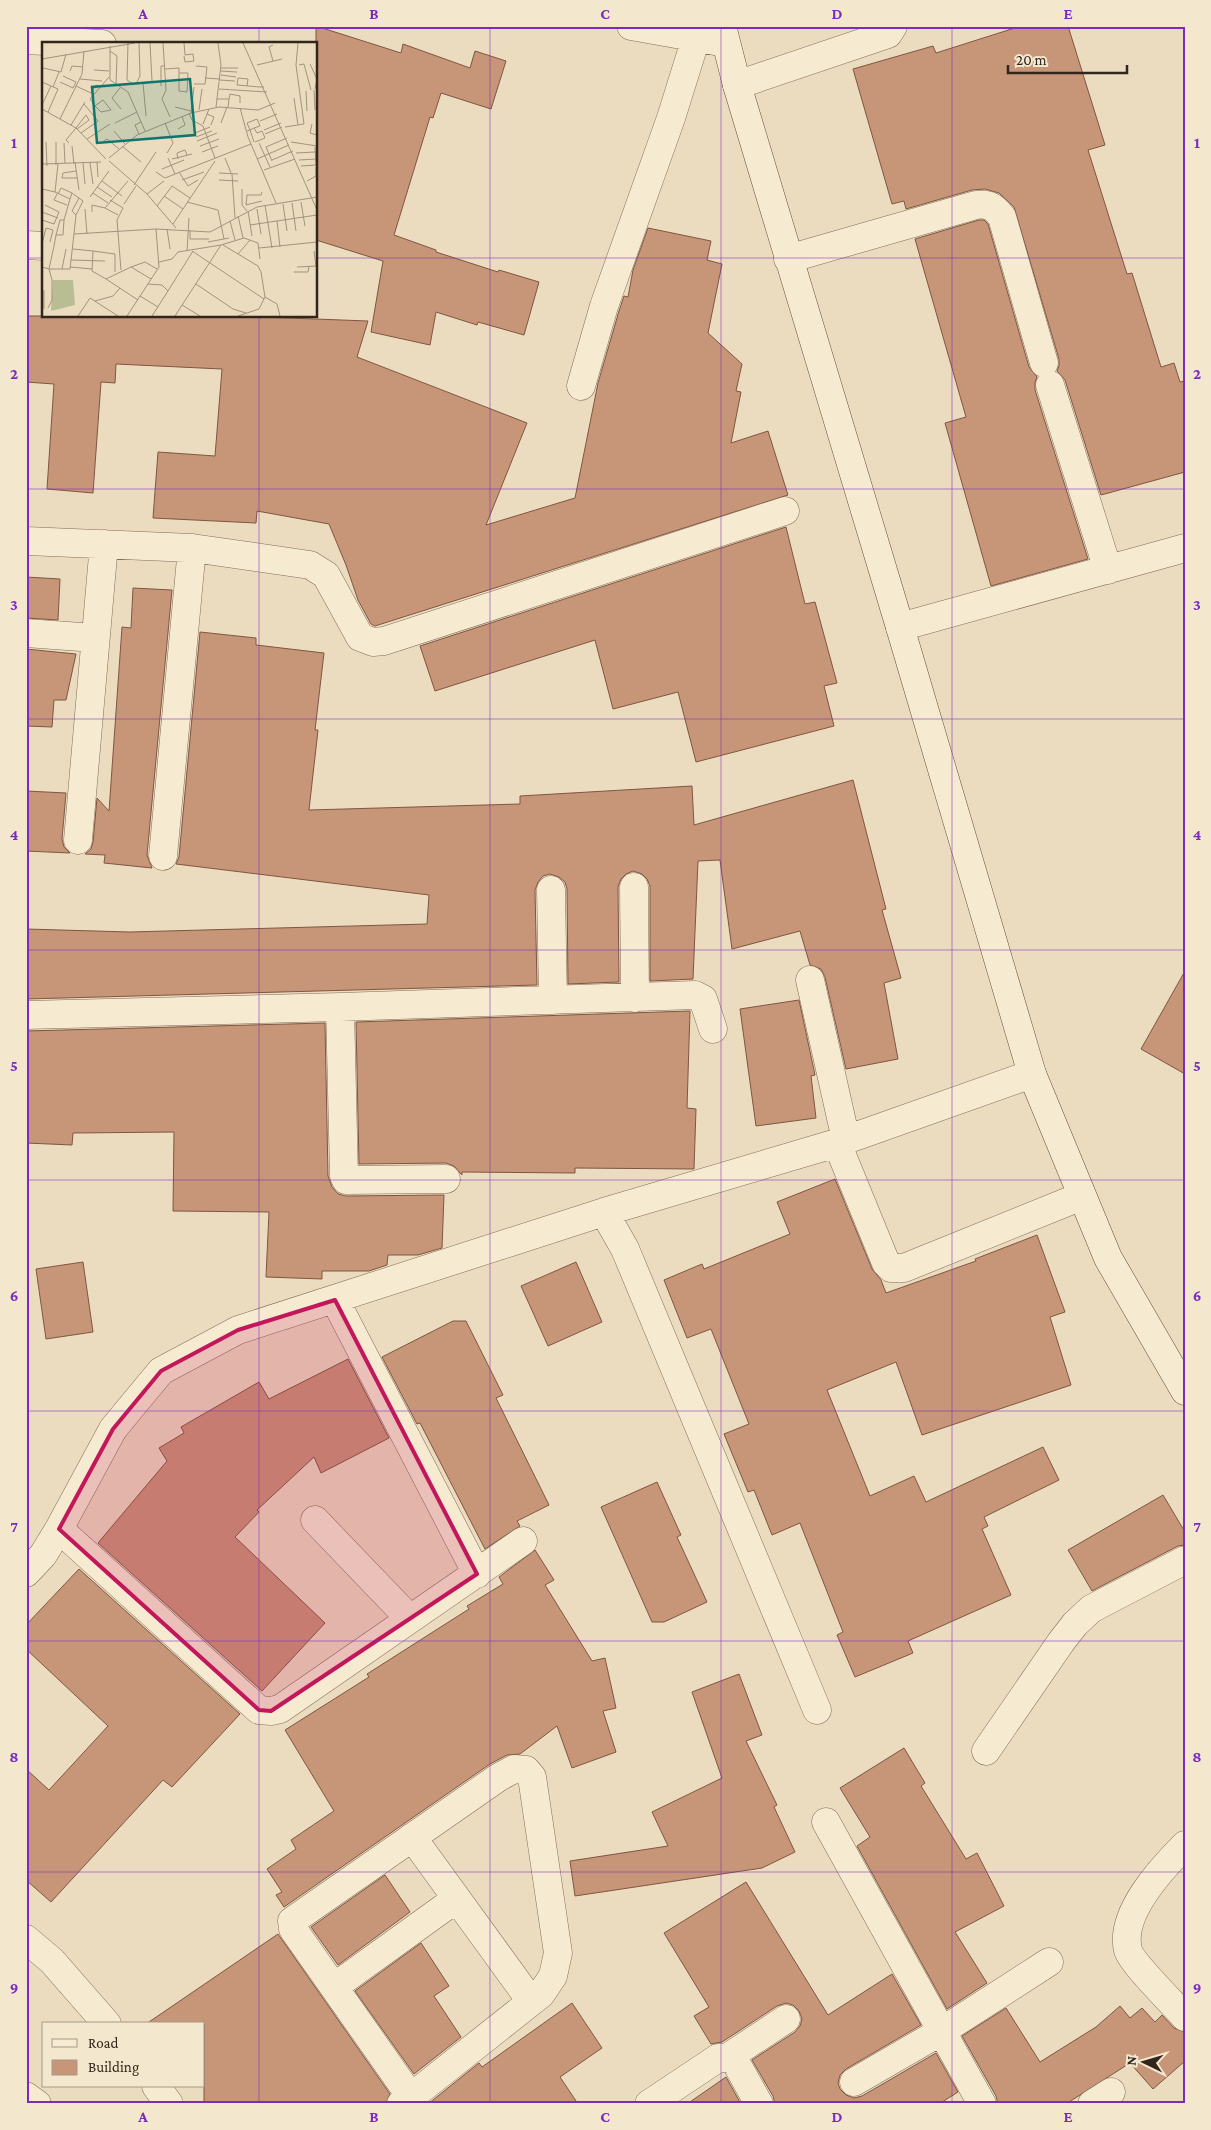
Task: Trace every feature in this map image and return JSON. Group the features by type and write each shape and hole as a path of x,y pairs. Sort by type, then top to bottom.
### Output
{"street":[{"path":"631,26 696,38 724,35 736,85 1032,1074 1108,1258 1185,1391"},
{"path":"736,85 888,34 894,26"},
{"path":"581,386 604,306 671,118 696,38"},
{"path":"26,40 64,42"},
{"path":"788,259 976,204 986,204 994,208 1002,216 1047,374 1108,570"},
{"path":"26,245 42,246"},
{"path":"26,541 192,548 310,566 326,575 360,637 373,642 384,641 785,511"},
{"path":"78,840 104,544"},
{"path":"163,856 192,548"},
{"path":"900,628 1185,548"},
{"path":"26,633 95,638"},
{"path":"634,886 635,998"},
{"path":"551,890 553,1000"},
{"path":"810,980 841,1142 886,1263 891,1268 904,1268 1082,1196"},
{"path":"26,1015 699,996 703,1000 713,1029"},
{"path":"340,1007 344,1176 346,1180 446,1179"},
{"path":"26,1573 43,1555 59,1529 113,1429 161,1371 238,1330 604,1212 841,1142 1032,1074"},
{"path":"604,1212 625,1249 817,1710"},
{"path":"334,1300 477,1574"},
{"path":"315,1520 410,1619"},
{"path":"59,1529 259,1710 272,1711 280,1709 523,1541"},
{"path":"986,1751 1061,1642 1082,1616 1091,1608 1185,1560"},
{"path":"514,1770 526,1770 532,1776 558,1953 553,1976 541,1994 406,2100 334,1987 293,1929 292,1920 412,1837 499,1777 514,1770"},
{"path":"826,1822 982,2104"},
{"path":"412,1837 531,2001"},
{"path":"1185,1845 1158,1872 1138,1902 1128,1929 1128,1950 1140,1968 1185,2017"},
{"path":"334,1987 456,1899"},
{"path":"26,1938 52,1961 105,2022"},
{"path":"854,2082 942,2031 1049,1962"},
{"path":"727,2058 786,2019"},
{"path":"649,2104 718,2058 727,2058 735,2061 759,2104"},
{"path":"157,2088 169,2104"},
{"path":"26,2096 37,2104"}],"highlighted area":[{"path":"335,1300 477,1574 271,1711 259,1710 59,1529 113,1429 161,1371 238,1330"}],"building":[{"path":"316,26 401,53 403,44 470,68 475,51 506,61 491,109 441,93 433,118 430,117 394,235 436,250 436,252 498,272 499,270 539,282 524,335 478,322 477,325 436,312 430,345 371,332 383,261 318,241 318,42 316,42"},
{"path":"1021,26 1068,26 1105,145 1088,150 1127,274 1132,273 1161,367 1174,363 1180,382 1185,381 1185,472 1101,495 1065,380 1057,371 1059,359 1014,207 999,193 985,189 972,190 906,209 904,201 892,204 853,69 933,46 936,53"},
{"path":"984,220 988,224 1029,367 1037,377 1035,390 1088,559 991,586 945,423 966,417 915,239"},
{"path":"648,228 711,241 707,260 722,264 708,333 742,364 736,391 741,392 731,443 768,431 788,495 375,626 371,624 358,600 329,524 257,511 256,523 153,518 158,452 215,456 222,369 116,364 115,383 101,382 93,493 47,489 54,384 26,382 26,316 42,316 42,318 289,318 368,321 357,357 527,423 486,525 575,498 598,383 624,296 628,297 633,270"},
{"path":"786,527 805,604 815,602 837,683 824,686 834,726 696,762 678,692 613,709 595,640 435,691 420,646"},
{"path":"26,577 60,579 58,620 26,618"},
{"path":"133,588 172,590 147,855 152,868 104,863 105,855 85,854 91,849 93,842 97,798 109,811 122,627 131,628"},
{"path":"200,632 256,638 256,645 324,653 315,730 318,730 309,810 520,804 520,796 692,786 694,825 853,780 886,909 882,910 901,978 884,983 898,1059 846,1069 825,977 821,969 810,965 800,931 732,949 720,860 698,861 693,979 650,981 650,886 642,874 633,871 621,879 618,887 619,982 568,984 567,889 565,882 559,877 550,874 543,876 535,890 537,985 26,999 26,929 129,932 427,924 429,895 176,864 179,857"},
{"path":"26,649 76,654 66,700 54,700 52,727 26,726"},
{"path":"26,791 66,793 62,839 64,847 70,853 26,851"},
{"path":"1185,971 1185,1074 1141,1049"},
{"path":"799,1000 815,1075 811,1076 816,1118 756,1126 740,1009"},
{"path":"690,1011 687,1108 696,1109 694,1169 575,1168 575,1173 462,1172 462,1175 454,1166 446,1163 359,1164 356,1022"},
{"path":"325,1023 328,1176 332,1187 338,1194 346,1196 444,1195 442,1248 418,1255 388,1255 387,1265 369,1271 322,1271 322,1279 266,1277 269,1212 173,1211 174,1132 73,1133 72,1145 26,1143 26,1031"},
{"path":"835,1179 872,1269 881,1280 886,1293 976,1261 975,1259 1037,1235 1065,1312 1050,1317 1071,1385 922,1435 896,1362 827,1390 870,1496 914,1476 926,1502 1043,1447 1059,1480 984,1517 988,1526 982,1529 1011,1595 908,1641 913,1653 855,1677 837,1635 843,1632 800,1523 772,1535 754,1490 748,1492 724,1434 749,1424 711,1329 687,1338 664,1280 702,1264 704,1269 790,1234 777,1202"},
{"path":"83,1262 93,1332 46,1339 36,1269"},
{"path":"576,1262 602,1322 548,1346 521,1286"},
{"path":"453,1321 466,1321 503,1395 496,1398 549,1505 517,1521 520,1526 485,1549 420,1423 417,1424 382,1357"},
{"path":"348,1359 389,1438 321,1473 314,1457 257,1510 259,1512 235,1537 325,1623 262,1691 98,1543 167,1461 159,1448 184,1433 181,1427 259,1382 269,1399"},
{"path":"657,1482 681,1535 677,1537 707,1602 664,1622 652,1622 601,1507"},
{"path":"1163,1495 1185,1532 1185,1545 1178,1546 1092,1591 1068,1550"},
{"path":"535,1550 554,1580 545,1585 592,1661 605,1658 616,1708 603,1711 616,1752 572,1768 557,1726 520,1754 507,1755 490,1764 284,1907 276,1895 282,1892 267,1869 296,1849 291,1840 334,1811 285,1730 369,1677 367,1674 469,1609 467,1606 503,1584 499,1577"},
{"path":"79,1569 240,1714 172,1787 163,1780 51,1902 26,1880 26,1769 49,1790 108,1726 26,1649 26,1625"},
{"path":"739,1674 762,1735 746,1741 777,1805 774,1807 795,1852 762,1868 575,1896 570,1861 668,1846 652,1812 722,1778 692,1692"},
{"path":"904,1748 925,1783 921,1786 966,1859 977,1853 1004,1906 955,1932 987,1983 947,2009 857,1846 870,1837 840,1788"},
{"path":"385,1875 410,1912 338,1965 311,1927"},
{"path":"746,1882 828,2015 892,1974 921,2025 846,2069 840,2075 838,2083 840,2089 846,2095 854,2098 862,2096 936,2053 958,2092 939,2104 775,2104 773,2096 752,2060 795,2032 800,2026 802,2019 799,2011 793,2005 786,2003 777,2006 722,2042 711,2044 694,2016 709,2007 664,1933"},
{"path":"278,1934 390,2094 386,2104 204,2104 205,2022 149,2022"},
{"path":"421,1943 449,1986 434,1996 461,2037 414,2074 355,1991"},
{"path":"572,2003 602,2048 560,2077 578,2104 428,2104 479,2063 482,2067"},
{"path":"1120,2006 1130,2018 1142,2008 1155,2022 1162,2015 1174,2028 1185,2032 1185,2061 1153,2089 1130,2063 1066,2104 998,2104 996,2096 962,2036 1006,2008 1040,2062 1096,2027"},
{"path":"726,2077 741,2104 687,2104"}]}
